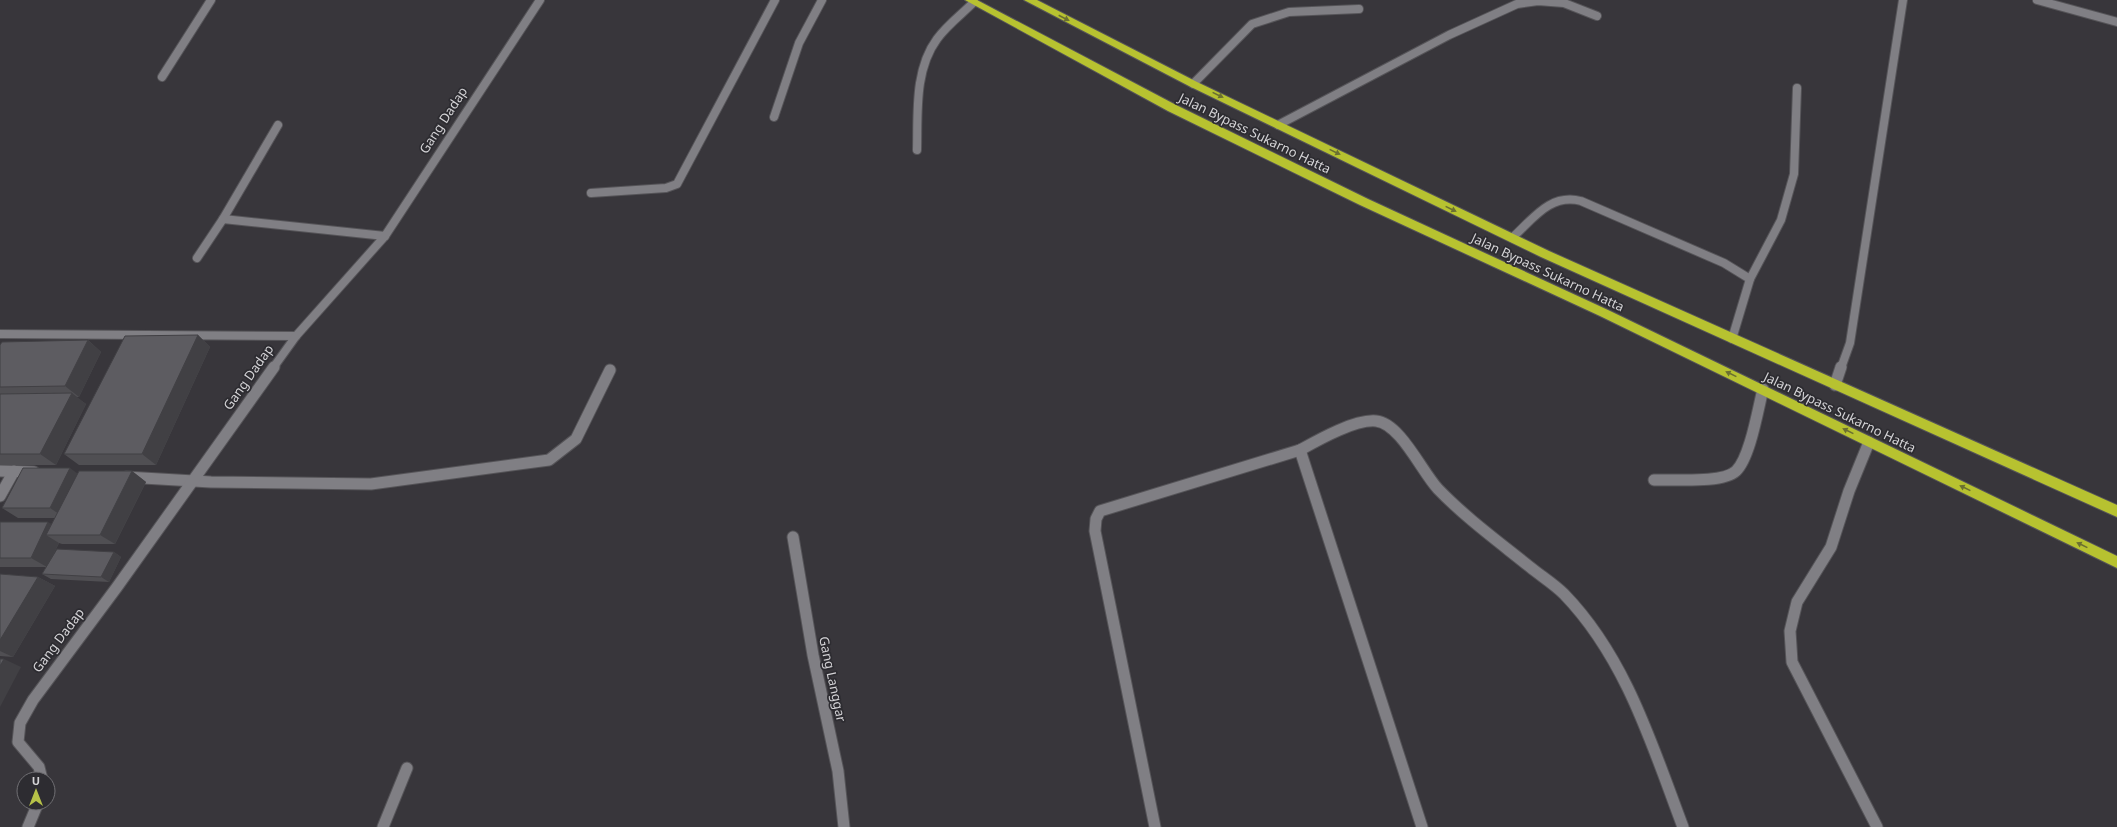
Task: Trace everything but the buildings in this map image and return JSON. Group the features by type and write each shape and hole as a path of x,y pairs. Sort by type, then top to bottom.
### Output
{"highway":[{"name":"Jalan Bypass Sukarno Hatta","path":"1029,0 1193,84 1512,238 1732,339 2117,511"},
{"name":"Jalan Bypass Sukarno Hatta","path":"972,1 1172,108 1364,202 1597,309 2117,562"}],"street":[{"path":"162,77 211,0"},
{"name":"Gang Dadap","path":"40,771 39,767 18,742 20,723 33,700 296,336 385,236 540,0"},
{"path":"591,193 666,188 677,184 775,0"},
{"path":"774,117 799,43 822,0"},
{"path":"1835,385 1850,343 1903,0"},
{"path":"2038,0 2117,22"},
{"path":"917,150 922,80 930,51 937,39 972,1"},
{"path":"1278,125 1449,35 1517,4 1538,1 1564,3 1597,16"},
{"path":"1193,84 1252,24 1289,12 1359,9"},
{"path":"1732,339 1750,279 1781,220 1794,174 1797,88"},
{"path":"197,258 224,219 278,125"},
{"path":"1512,238 1551,202 1570,198 1581,201 1724,263 1750,279"},
{"path":"224,219 385,236"},
{"path":"0,334 296,336"},
{"path":"116,476 193,480 371,484 550,460 576,439 610,370"},
{"path":"1654,480 1720,478 1736,472 1745,456 1763,389"},
{"path":"1155,827 1098,544 1094,521 1096,515 1100,511 1300,450 1323,437 1350,426 1376,421 1392,427 1437,488 1468,518 1563,594 1598,634 1626,684 1648,734 1683,827"},
{"path":"1869,442 1849,491 1831,547 1797,602 1790,631 1792,662 1877,827"},
{"path":"1300,450 1422,827"},
{"path":"0,471 45,473"},
{"path":"0,496 14,471"},
{"name":"Gang Langgar","path":"794,537 813,656 838,771 844,827"},
{"path":"383,827 407,768"},
{"path":"28,827 35,811"}]}
